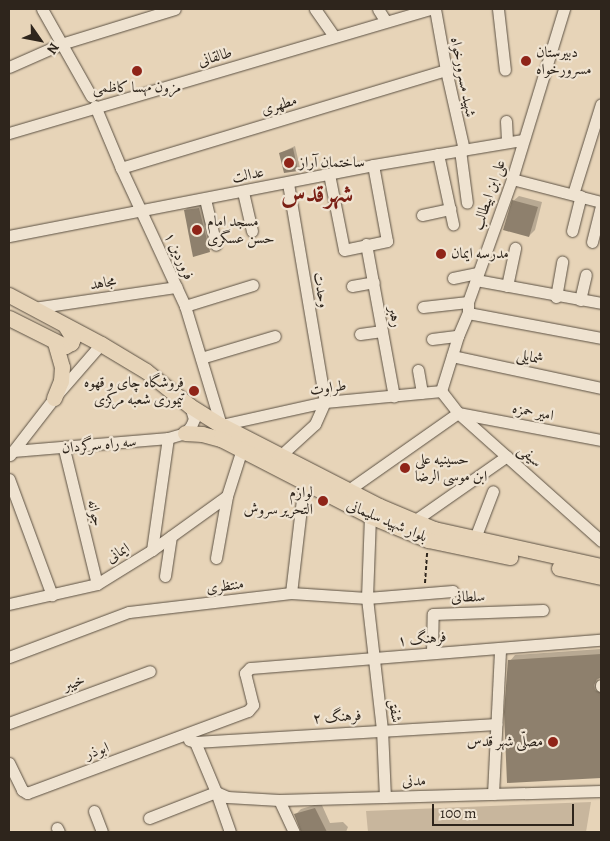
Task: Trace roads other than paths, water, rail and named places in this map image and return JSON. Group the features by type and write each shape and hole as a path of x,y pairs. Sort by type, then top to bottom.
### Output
{"main road":[{"path":"9,295 101,344 146,371 190,406"},
{"path":"9,318 64,346 72,343 73,338 66,327"},
{"path":"54,398 61,381 62,368 55,342"},
{"name":"بلوار شهید سلیمانی","path":"190,406 221,425 347,491 434,529 601,566"},
{"name":"بلوار شهید سلیمانی","path":"185,433 202,434 242,449 370,516 428,540 601,577"}],"street":[{"name":"فروردین ۱","path":"42,9 93,101 121,168 185,306 221,425"},
{"path":"9,67 61,44 175,9"},
{"path":"315,9 334,36"},
{"path":"378,9 385,20"},
{"name":"طالقانی","path":"9,133 93,101 218,72 385,20 411,10 429,9"},
{"name":"شهید مسرورخواه","path":"435,9 462,150 467,203"},
{"path":"498,9 505,70"},
{"name":"علی ابن ابیطالب","path":"441,391 477,277 512,180 522,140 564,9"},
{"name":"مطهری","path":"121,168 446,70"},
{"path":"572,231 577,195 601,104"},
{"path":"506,121 507,142"},
{"name":"عدالت","path":"9,236 140,209 243,192 373,165 522,140"},
{"path":"438,154 453,224"},
{"path":"329,174 344,250 387,241 373,165"},
{"path":"512,180 601,202"},
{"name":"وحدت","path":"288,183 325,402"},
{"path":"243,192 252,231"},
{"path":"205,198 216,245"},
{"path":"592,242 601,207"},
{"path":"422,214 450,209"},
{"name":"رهبر","path":"366,244 394,396"},
{"path":"507,286 515,248"},
{"path":"556,297 562,262"},
{"path":"580,300 586,275"},
{"path":"453,278 477,277 556,297 601,303"},
{"path":"352,286 374,282"},
{"path":"185,306 253,286"},
{"name":"مجاهد","path":"34,308 176,287"},
{"path":"423,307 468,307 601,338"},
{"path":"360,334 382,331"},
{"path":"201,358 275,336"},
{"path":"432,339 458,336"},
{"name":"سه راه سرگردان","path":"10,452 101,344"},
{"name":"شمایلی","path":"452,356 601,388"},
{"path":"418,370 422,393"},
{"name":"طراوت","path":"221,425 325,402 441,391"},
{"name":"سیفی","path":"441,391 458,413 601,541"},
{"path":"280,456 315,424 325,402"},
{"path":"185,433 194,419 190,406"},
{"path":"347,491 458,413"},
{"name":"امیر حمزه","path":"458,413 601,440"},
{"name":"سه راه سرگردان","path":"10,452 64,449 168,438 185,433"},
{"path":"152,550 168,438"},
{"name":"جوانه","path":"64,449 97,584"},
{"path":"216,558 227,496 242,449"},
{"path":"414,521 507,456"},
{"path":"9,479 52,595"},
{"path":"291,594 304,482"},
{"path":"474,538 493,491"},
{"name":"ایمانی","path":"9,604 97,584 152,550 227,496"},
{"name":"شفق","path":"370,516 366,598 382,730 385,797"},
{"path":"165,576 171,536"},
{"name":"منتظری","path":"9,657 129,612 291,594 366,598 453,591"},
{"name":"سلطانی","path":"432,653 433,614 543,610"},
{"name":"فرهنگ ۱","path":"246,670 601,640"},
{"path":"493,794 500,649"},
{"name":"خیبر","path":"9,723 150,670"},
{"name":"ابوذر","path":"9,763 24,792 27,793 181,737 251,708 253,705 246,670"},
{"name":"فرهنگ ۲","path":"181,737 195,742 496,724"},
{"path":"195,742 230,832"},
{"name":"مدنی","path":"216,792 227,797 279,800 601,790"},
{"path":"150,818 216,792"},
{"path":"279,800 294,832"},
{"path":"94,811 102,832"}],"place":[{"name":"دبیرستان مسرورخواه","path":"526,61"},
{"name":"مزون مهسا کاظمی","path":"137,71"},
{"name":"ساختمان آراز","path":"289,163"},
{"name":"مسجد امام حسن عسگری","path":"197,230"},
{"name":"مدرسه ایمان","path":"441,254"},
{"name":"فروشگاه چای و قهوه تیموری شعبه مرکزی","path":"194,391"},
{"name":"حسینیه علی ابن موسی الرضا","path":"405,468"},
{"name":"لوازم التحریر سروش","path":"323,501"},
{"name":"مصلّی شهر قدس","path":"553,742"}],"district":[{"name":"شهرقدس","path":"317,194"}]}
